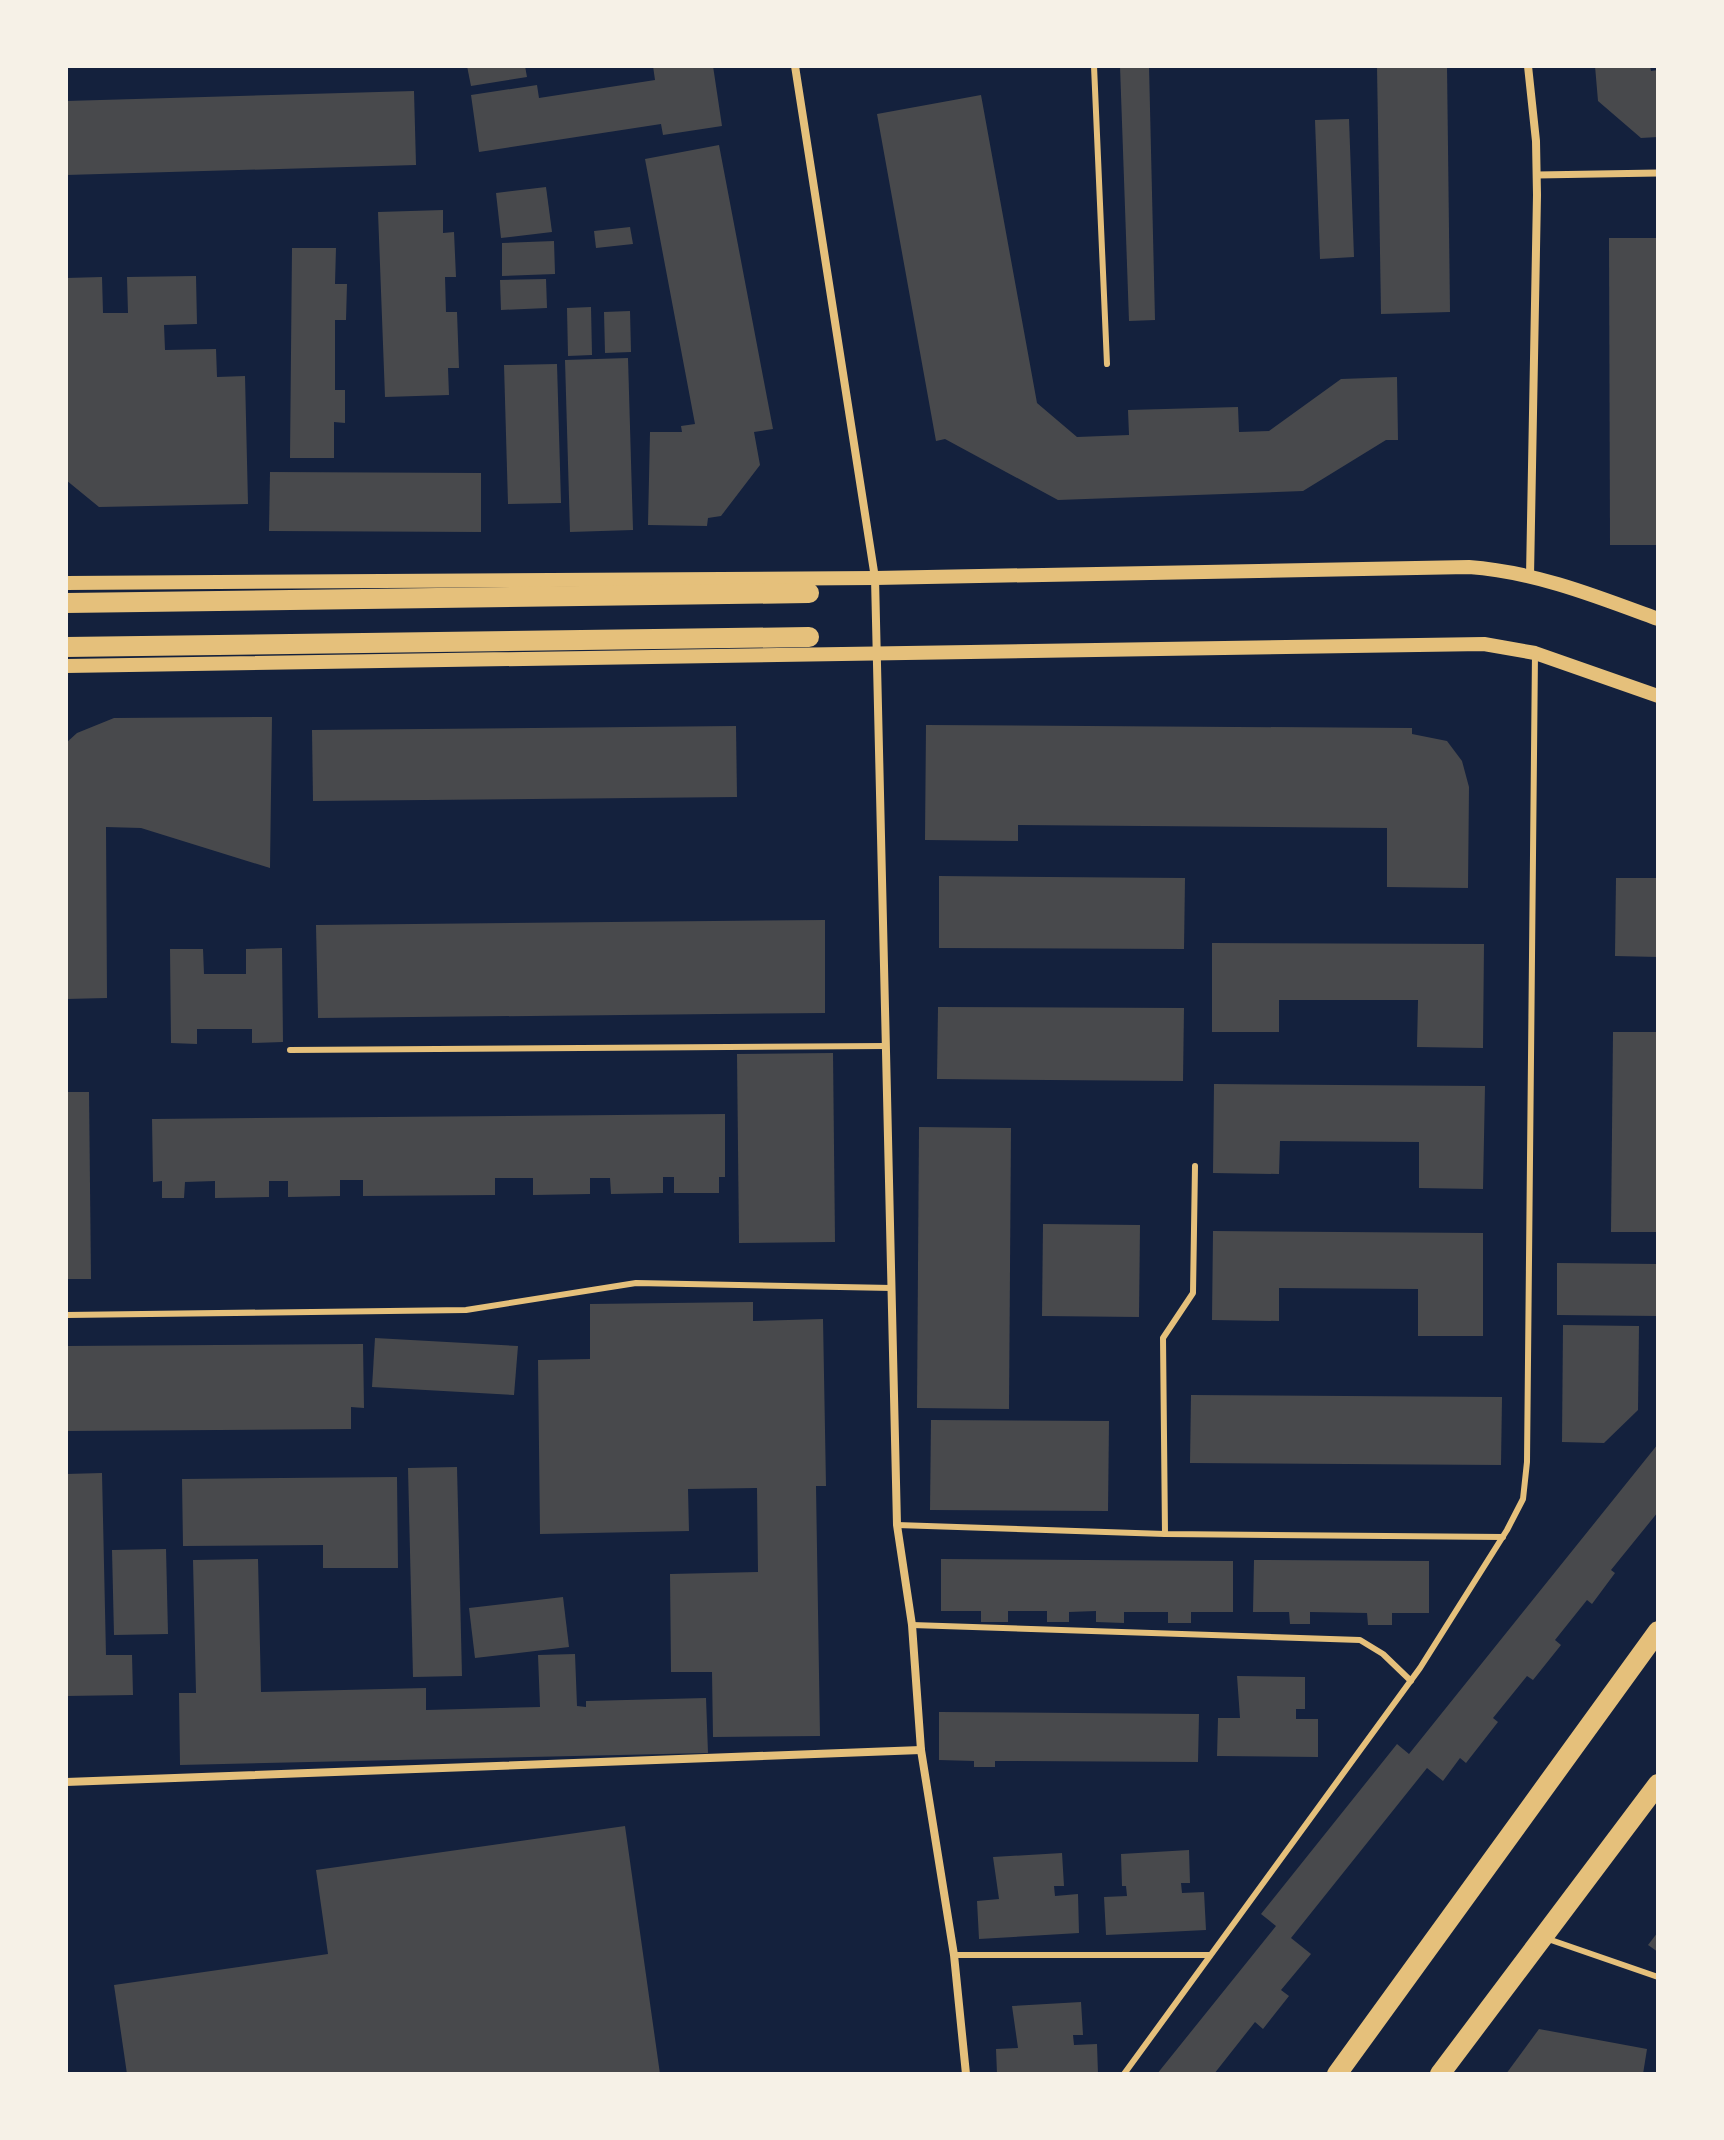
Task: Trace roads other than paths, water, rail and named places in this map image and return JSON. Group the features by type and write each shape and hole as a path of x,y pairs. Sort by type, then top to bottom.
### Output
{"main road":[{"path":"66,603 809,593"},
{"path":"66,647 809,637"},
{"path":"1337,2074 1658,1631"},
{"path":"1440,2074 1658,1784"}],"street":[{"path":"795,66 875,578 897,1525 912,1625 921,1750 954,1955 966,2074"},
{"path":"1528,66 1537,175 1530,576"},
{"path":"1537,175 1658,173"},
{"path":"66,583 875,578 1469,567 1567,585 1658,619"},
{"path":"66,666 1484,644 1535,653 1658,696"},
{"path":"66,1782 921,1750"}],"lane":[{"path":"1094,66 1107,364"},
{"path":"1124,2074 1411,1681 1503,1537 1523,1499 1527,1462 1535,653"},
{"path":"290,1050 886,1046"},
{"path":"1165,1534 1163,1338 1193,1293 1195,1166"},
{"path":"66,1315 466,1310 636,1283 892,1288"},
{"path":"897,1525 1165,1534 1503,1537"},
{"path":"912,1625 1360,1640 1383,1654 1411,1681"},
{"path":"1545,1937 1658,1977"},
{"path":"954,1955 1210,1955"}]}
